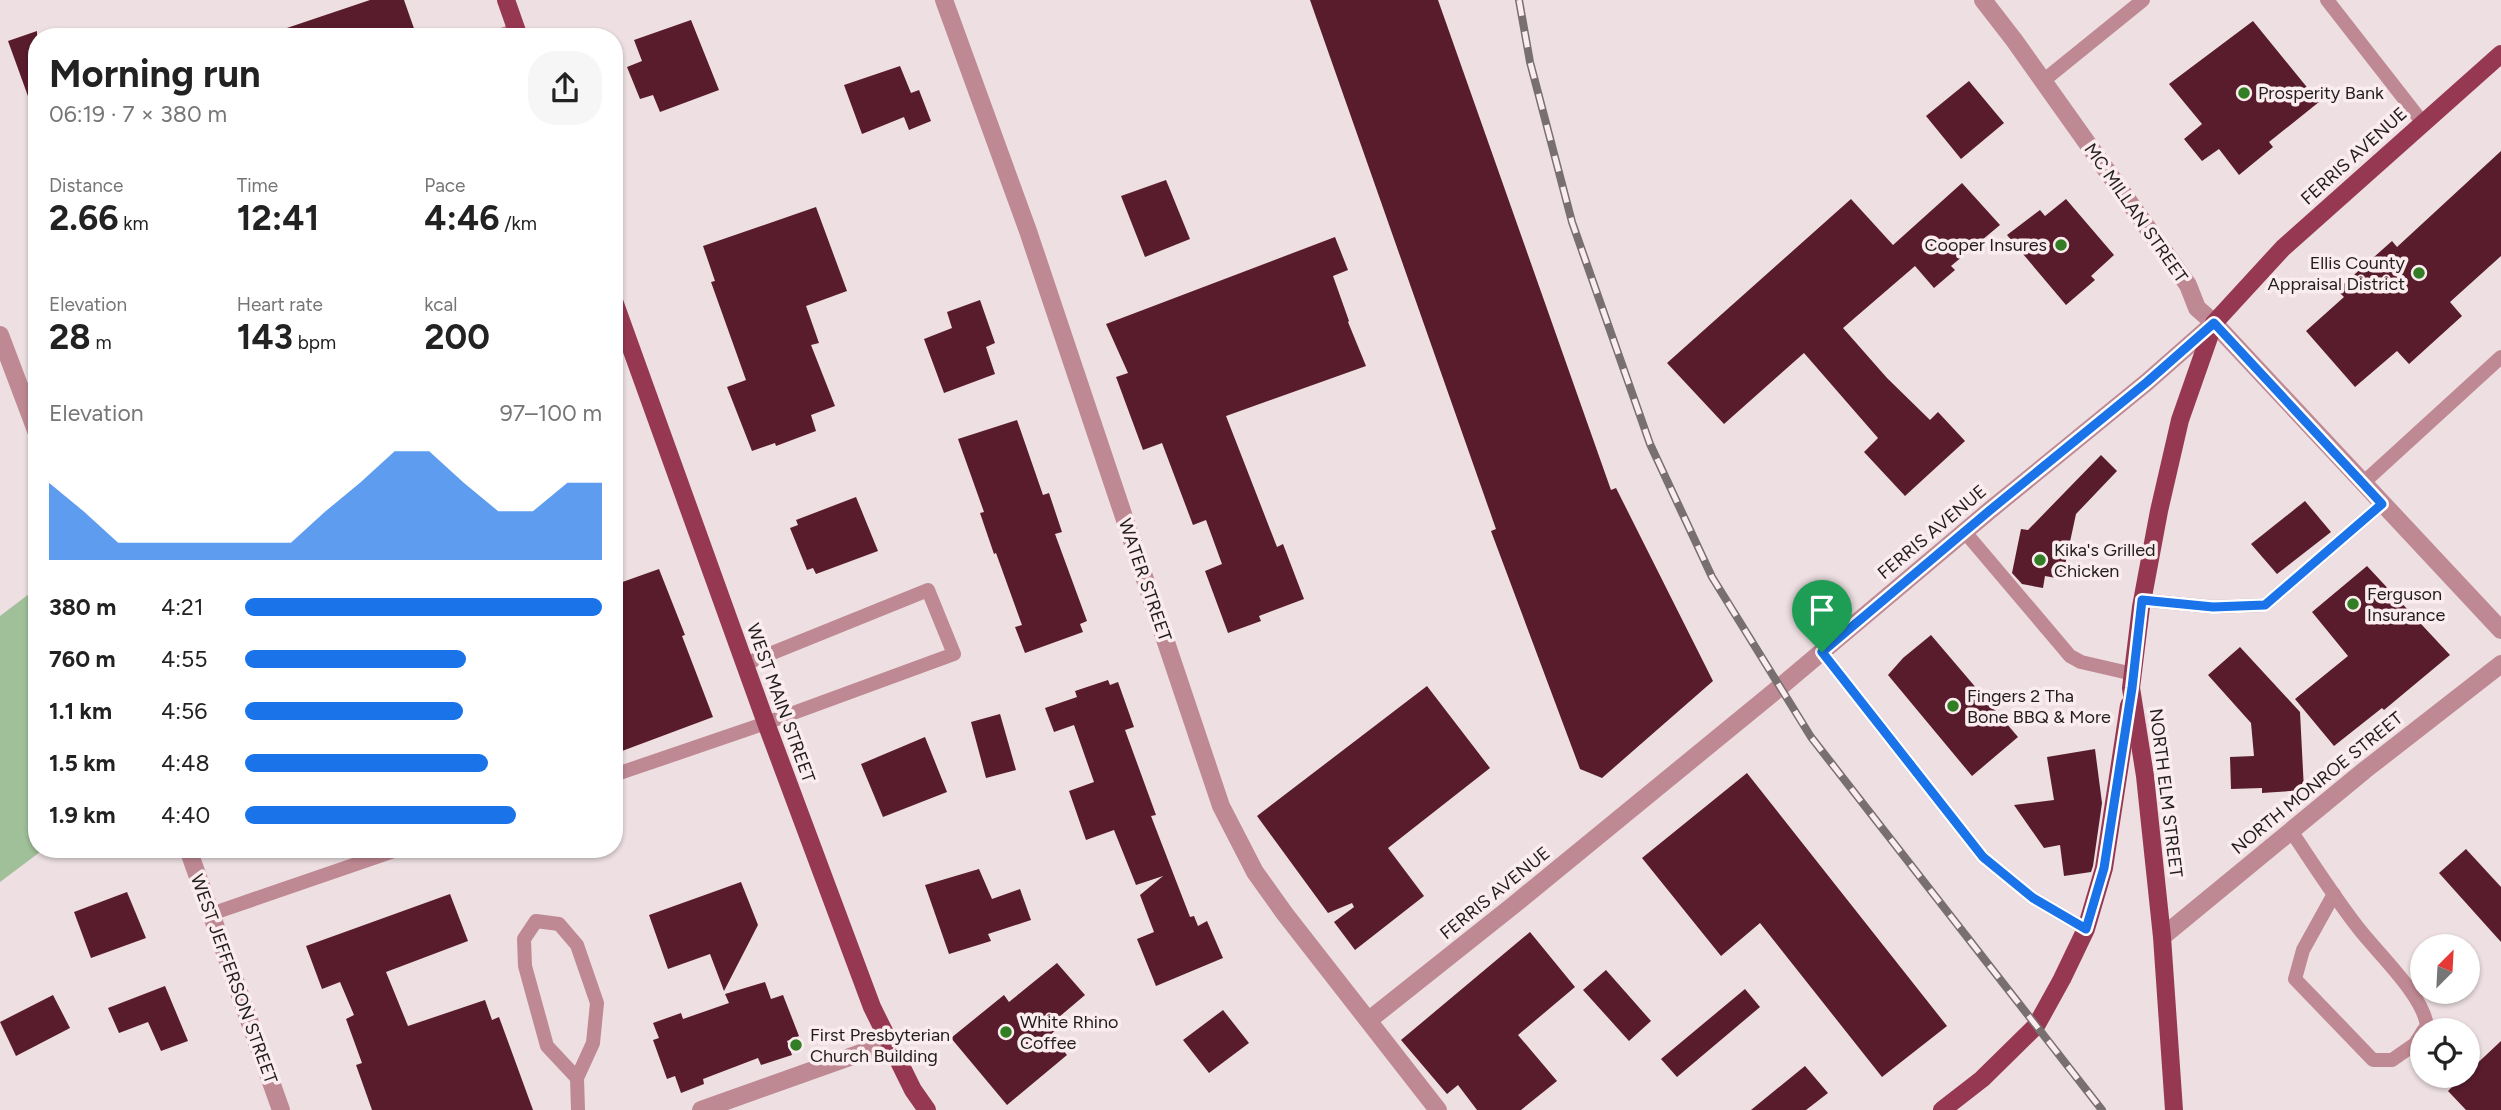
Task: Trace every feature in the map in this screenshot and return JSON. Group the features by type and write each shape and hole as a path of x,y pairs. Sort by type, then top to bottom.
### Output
{"main road":[{"path":"506,0 516,28"},
{"name":"FERRIS AVENUE","path":"2214,323 2283,248 2501,54"},
{"name":"NORTH ELM STREET","path":"2174,1110 2162,937 2132,681 2142,600 2159,511 2180,420 2214,323"},
{"name":"WEST MAIN STREET","path":"623,326 872,1007 913,1090 928,1110"},
{"path":"1942,1110 1982,1079 2035,1026 2086,929 2104,868 2132,681"}],"street":[{"name":"WATER STREET","path":"944,0 1028,231 1221,806 1255,872 1438,1110"},
{"name":"MC MILLAN STREET","path":"1983,0 2188,285 2197,308 2501,630"},
{"name":"FERRIS AVENUE","path":"1369,1020 1822,652 1964,531 2147,382 2214,323"},
{"path":"0,335 28,392"},
{"name":"NORTH MONROE STREET","path":"2162,937 2501,664"},
{"name":"WEST JEFFERSON STREET","path":"190,858 281,1110"},
{"path":"701,1110 890,1043"}],"lane":[{"path":"2043,81 2143,0"},
{"path":"2327,0 2423,123"},
{"path":"2363,483 2501,357"},
{"path":"2142,600 2213,607 2265,605 2382,504"},
{"path":"1964,531 2070,656 2132,681"},
{"path":"623,772 954,654 928,590 745,664"},
{"path":"1822,652 1983,857 2033,898 2086,929"},
{"path":"2291,831 2355,925 2418,1001 2426,1018"},
{"path":"211,914 374,858"},
{"path":"2334,894 2303,950 2295,979 2373,1060 2392,1060 2410,1047"},
{"path":"577,1078 547,1046 525,966 524,939 536,921 559,924 577,945 597,1003 593,1043 577,1078 578,1110"}],"green space":[{"path":"28,595 28,858 32,858 0,882 0,616"}],"building":[{"path":"370,0 404,0 414,28 287,28"},
{"path":"1310,0 1438,0 1611,490 1616,488 1713,681 1602,778 1580,769 1491,531 1496,529"},
{"path":"691,20 719,90 660,112 653,95 640,99 627,67 642,61 634,40"},
{"name":"Prosperity Bank","path":"2253,21 2319,102 2269,142 2273,147 2239,175 2219,149 2202,161 2184,139 2202,124 2169,84"},
{"path":"28,34 28,96 8,41"},
{"path":"900,66 911,93 919,90 931,121 909,130 904,117 862,134 844,85"},
{"path":"1969,81 2004,123 1961,159 1926,116"},
{"name":"Ellis County Appraisal District","path":"2501,151 2501,256 2450,302 2462,316 2409,364 2397,351 2355,387 2306,331 2344,297 2337,290 2392,241 2397,247"},
{"path":"1166,180 1190,239 1145,257 1121,196"},
{"path":"1962,183 2000,225 1951,266 1955,270 1934,288 1915,266 1843,328 1887,378 1930,420 1938,412 1965,441 1905,496 1864,452 1878,438 1804,353 1724,424 1667,363 1851,199 1893,245"},
{"name":"Cooper Insures","path":"2066,199 2114,255 2091,276 2095,280 2066,305 2007,235 2040,210 2045,216"},
{"path":"816,207 847,291 806,306 819,343 811,345 835,406 811,415 816,431 776,446 775,443 752,451 727,387 746,380 711,282 715,281 703,246"},
{"path":"1335,237 1348,270 1333,276 1366,366 1226,416 1277,547 1283,544 1304,599 1259,616 1261,621 1228,633 1205,571 1222,564 1206,520 1193,525 1162,443 1143,450 1116,377 1128,373 1106,324"},
{"path":"980,300 995,343 986,347 995,374 944,393 924,339 952,328 947,312"},
{"path":"1017,420 1043,495 1049,493 1062,532 1055,534 1087,621 1080,624 1083,632 1025,653 1015,627 1022,625 996,553 994,554 980,513 984,512 958,439"},
{"path":"2101,455 2117,471 2076,514 2062,579 2045,576 2043,588 2022,584 2012,573 2021,529 2028,530"},
{"path":"856,497 878,551 816,574 813,568 807,570 790,528 798,525 796,520"},
{"path":"2305,501 2331,532 2277,574 2251,544"},
{"path":"2367,566 2450,655 2384,710 2382,708 2334,746 2295,699 2348,656 2312,612"},
{"path":"659,569 713,717 623,751 623,582"},
{"name":"Fingers 2 Tha Bone BBQ & More","path":"1931,635 2018,737 1972,776 1888,675 1903,658"},
{"path":"2240,647 2300,712 2304,790 2262,793 2262,788 2231,789 2230,757 2254,756 2251,723 2208,675"},
{"path":"1108,680 1110,685 1118,682 1134,727 1125,730 1156,815 1151,816 1190,917 1194,916 1198,926 1207,921 1223,958 1156,986 1137,939 1154,932 1140,895 1163,876 1136,885 1114,830 1086,840 1069,791 1094,782 1074,725 1054,732 1045,708 1077,697 1075,691"},
{"path":"1427,686 1490,768 1388,848 1424,896 1355,950 1334,922 1354,907 1352,903 1328,913 1257,816"},
{"path":"1000,714 1016,770 986,778 971,722"},
{"path":"925,737 947,792 883,817 861,764"},
{"path":"2095,749 2102,803 2093,866 2091,872 2064,876 2060,845 2044,848 2014,805 2054,800 2047,757"},
{"path":"1747,773 1947,1026 1882,1077 1760,923 1721,956 1642,858"},
{"path":"2466,849 2501,887 2501,942 2439,873"},
{"path":"979,869 992,899 1020,889 1031,920 988,934 991,941 949,954 925,885"},
{"path":"741,882 758,925 724,991 710,954 668,969 649,915"},
{"path":"127,892 146,938 91,958 74,912"},
{"path":"450,894 468,941 386,972 408,1026 485,1000 492,1020 499,1017 533,1110 372,1110 356,1065 362,1063 346,1019 354,1015 340,982 322,989 306,946"},
{"path":"1530,932 1575,987 1518,1035 1557,1081 1521,1110 1477,1110 1458,1085 1447,1094 1401,1040"},
{"name":"White Rhino Coffee","path":"1057,963 1085,995 1052,1023 1057,1029 1050,1035 1067,1055 1007,1105 951,1038 1004,995 1009,1002"},
{"path":"1606,970 1651,1021 1629,1041 1583,990"},
{"path":"765,982 771,999 783,995 799,1036 787,1041 792,1055 761,1065 758,1058 703,1079 704,1084 681,1093 675,1076 667,1079 653,1040 659,1038 653,1023 681,1013 683,1019 729,1003 725,994"},
{"path":"165,986 188,1041 161,1051 148,1022 119,1033 108,1008"},
{"path":"1745,989 1760,1007 1677,1077 1661,1059"},
{"path":"53,995 70,1028 16,1056 0,1022"},
{"path":"1223,1010 1249,1043 1209,1073 1183,1040"},
{"path":"2501,1041 2501,1110 2466,1110 2448,1091 2451,1088 2480,1088 2480,1061"},
{"path":"1805,1066 1828,1093 1806,1110 1751,1110"}],"railway":[{"path":"1519,0 1530,62 1572,222 1650,444 1712,577 1811,737 2102,1110"}],"place":[{"name":"Prosperity Bank","path":"2244,93"},
{"name":"Cooper Insures","path":"2061,245"},
{"name":"Ellis County Appraisal District","path":"2419,273"},
{"name":"Kika's Grilled Chicken","path":"2040,560"},
{"name":"Ferguson Insurance","path":"2353,604"},
{"name":"Fingers 2 Tha Bone BBQ & More","path":"1953,706"},
{"name":"White Rhino Coffee","path":"1006,1032"},
{"name":"First Presbyterian Church Building","path":"796,1045"}],"route":[{"path":"2214,323 2382,504 2265,605 2213,607 2142,600 2132,688 2104,868 2086,929 2033,898 1983,857 1822,652 2147,382 2214,323"}]}
